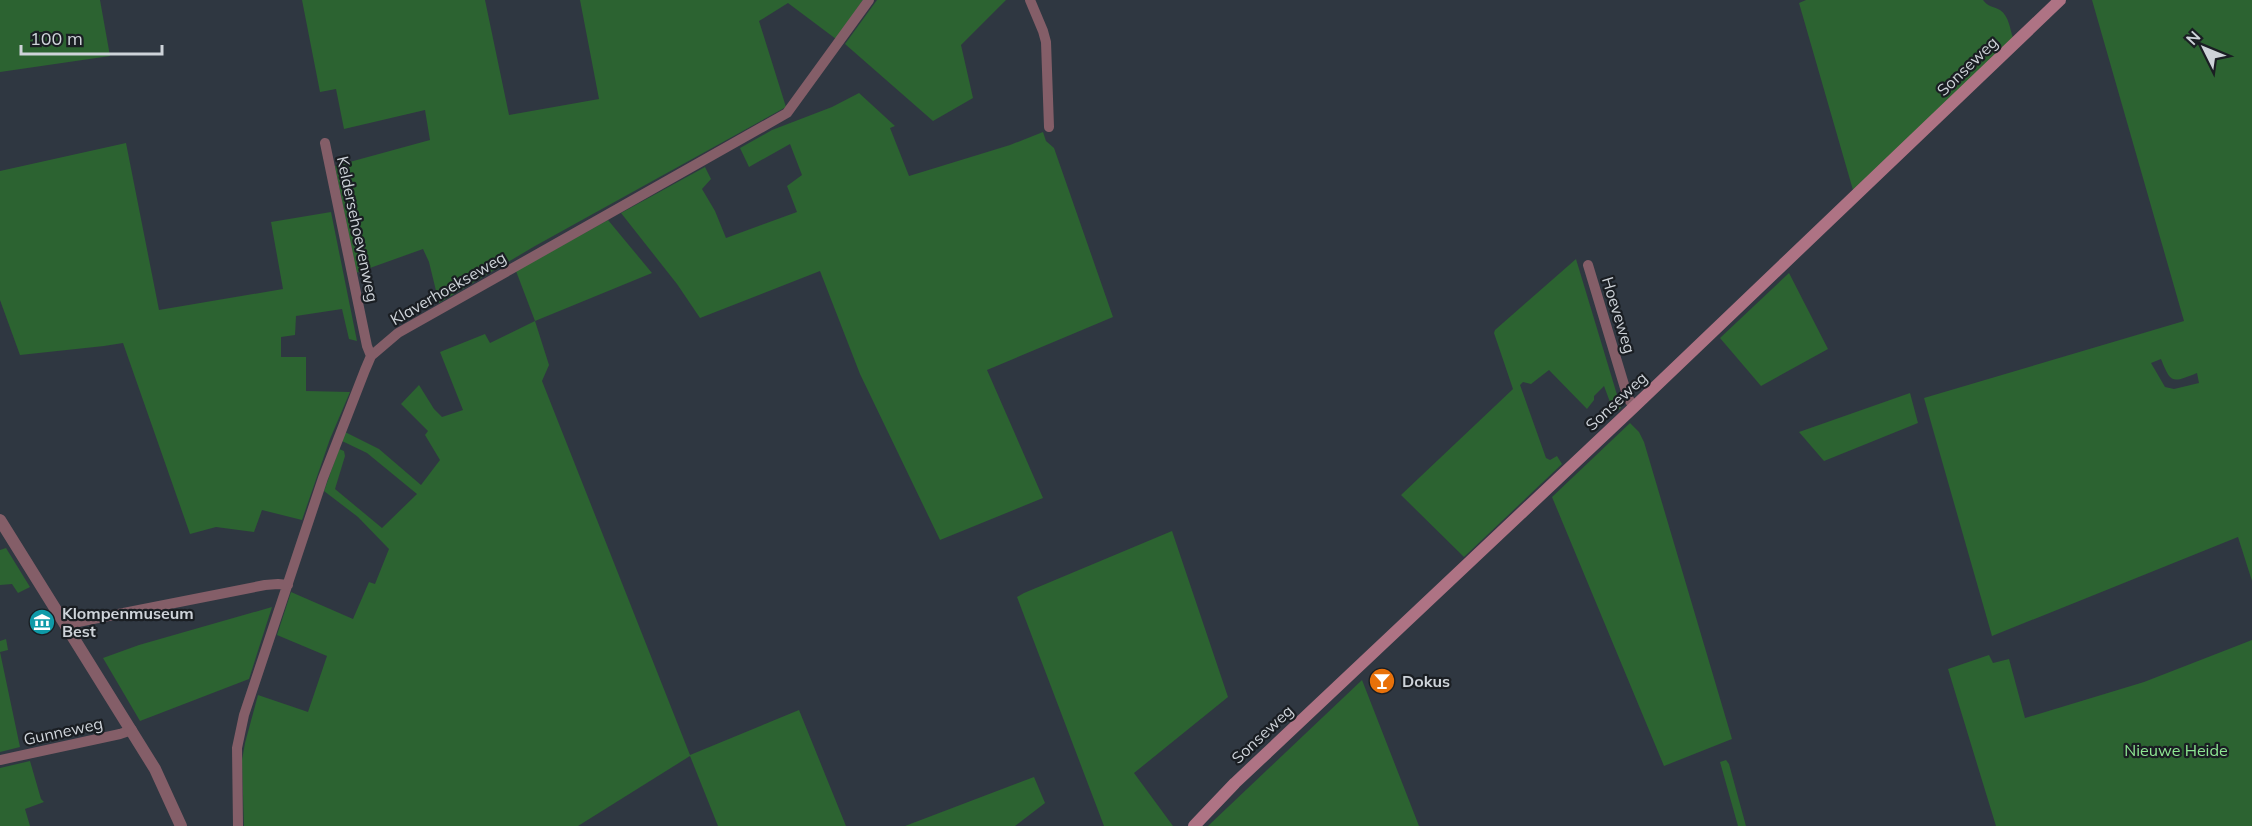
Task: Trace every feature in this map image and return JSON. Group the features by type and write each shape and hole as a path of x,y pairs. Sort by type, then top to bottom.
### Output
{"main road":[{"name":"Sonseweg","path":"1194,826 1234,783 1634,407 2060,0"}],"street":[{"name":"Klaverhoekseweg","path":"238,826 237,748 240,734 323,478 371,356 398,333 788,113 869,0"},
{"path":"1030,0 1046,42 1049,127"},
{"name":"Keldersehoevenweg","path":"325,143 371,356"},
{"name":"Hoeveweg","path":"1588,265 1628,398 1634,407"},
{"path":"0,520 156,769 182,826"},
{"path":"68,628 78,622 254,588 278,584 288,585"},
{"name":"Gunneweg","path":"0,760 132,730"}],"green space":[{"path":"0,0 100,0 110,56 0,72"},
{"path":"302,0 485,0 509,115 599,99 580,0 863,0 836,39 788,3 759,21 786,107 535,246 439,303 429,262 423,249 356,273 335,166 430,140 425,110 344,129 336,89 320,92"},
{"path":"877,0 1006,0 961,45 973,98 933,121 845,44"},
{"path":"1806,0 1983,0 2003,13 2009,23 2013,38 1853,190 1799,3"},
{"path":"2092,0 2252,0 2252,581 2238,537 1992,636 1924,398 2184,321","holes":["2161,359 2167,373 2173,379 2182,379 2197,373 2199,383 2174,389 2165,387 2151,363"]},
{"path":"859,93 895,126 890,128 909,176 1010,145 1043,132 1046,141 1054,148 1113,317 987,370 1043,498 940,540 860,374 820,271 700,318 677,284 621,213 705,167 711,179 702,189 715,211 726,238 797,212 787,186 802,175 790,144 749,167 740,148 772,130 832,107"},
{"path":"126,143 159,310 283,289 271,222 331,212 357,341 349,339 342,309 296,316 295,335 281,337 281,357 306,357 306,391 350,392 330,439 302,520 262,510 254,532 216,527 190,534 123,343 20,355 0,300 0,171"},
{"path":"608,220 652,273 535,321 516,271"},
{"path":"1576,259 1621,408 1617,411 1613,410 1604,386 1594,396 1594,400 1587,409 1549,370 1531,384 1523,382 1520,385 1546,458 1550,460 1557,456 1562,464 1464,557 1401,495 1513,389 1494,333 1495,330"},
{"path":"1789,273 1828,349 1761,386 1720,338"},
{"path":"535,321 549,365 542,381 690,755 799,710 846,826 718,826 690,756 578,826 244,826 242,760 258,695 308,712 327,656 277,635 291,592 353,619 369,582 375,584 389,549 358,517 324,491 339,449 344,451 345,456 335,489 382,528 417,494 367,453 342,441 345,432 379,449 421,485 440,460 425,435 428,431 401,404 419,385 434,409 442,417 463,410 440,352 485,334 490,343"},
{"path":"1910,393 1918,423 1824,461 1799,432"},
{"path":"1630,423 1639,432 1644,442 1732,739 1664,766 1552,497"},
{"path":"1172,531 1228,697 1134,773 1173,826 1104,826 1017,597"},
{"path":"6,548 30,587 18,593 12,584 0,585 0,550"},
{"path":"272,607 249,679 140,721 103,658 139,645"},
{"path":"6,639 8,650 0,652 0,641"},
{"name":"Nieuwe Heide","path":"2252,640 2252,826 1996,826 1948,669 1989,655 1993,663 2009,659 2025,718 2144,682"},
{"path":"0,652 20,747 0,752"},
{"path":"1362,680 1419,826 1208,826"},
{"path":"1726,760 1746,826 1738,826 1720,762"},
{"path":"30,761 41,799 44,802 25,809 30,826 0,826 0,768"},
{"path":"1034,777 1045,803 1015,826 905,826"}],"place":[{"name":"Klompenmuseum Best","path":"42,622"},
{"name":"Dokus","path":"1382,681"}]}
